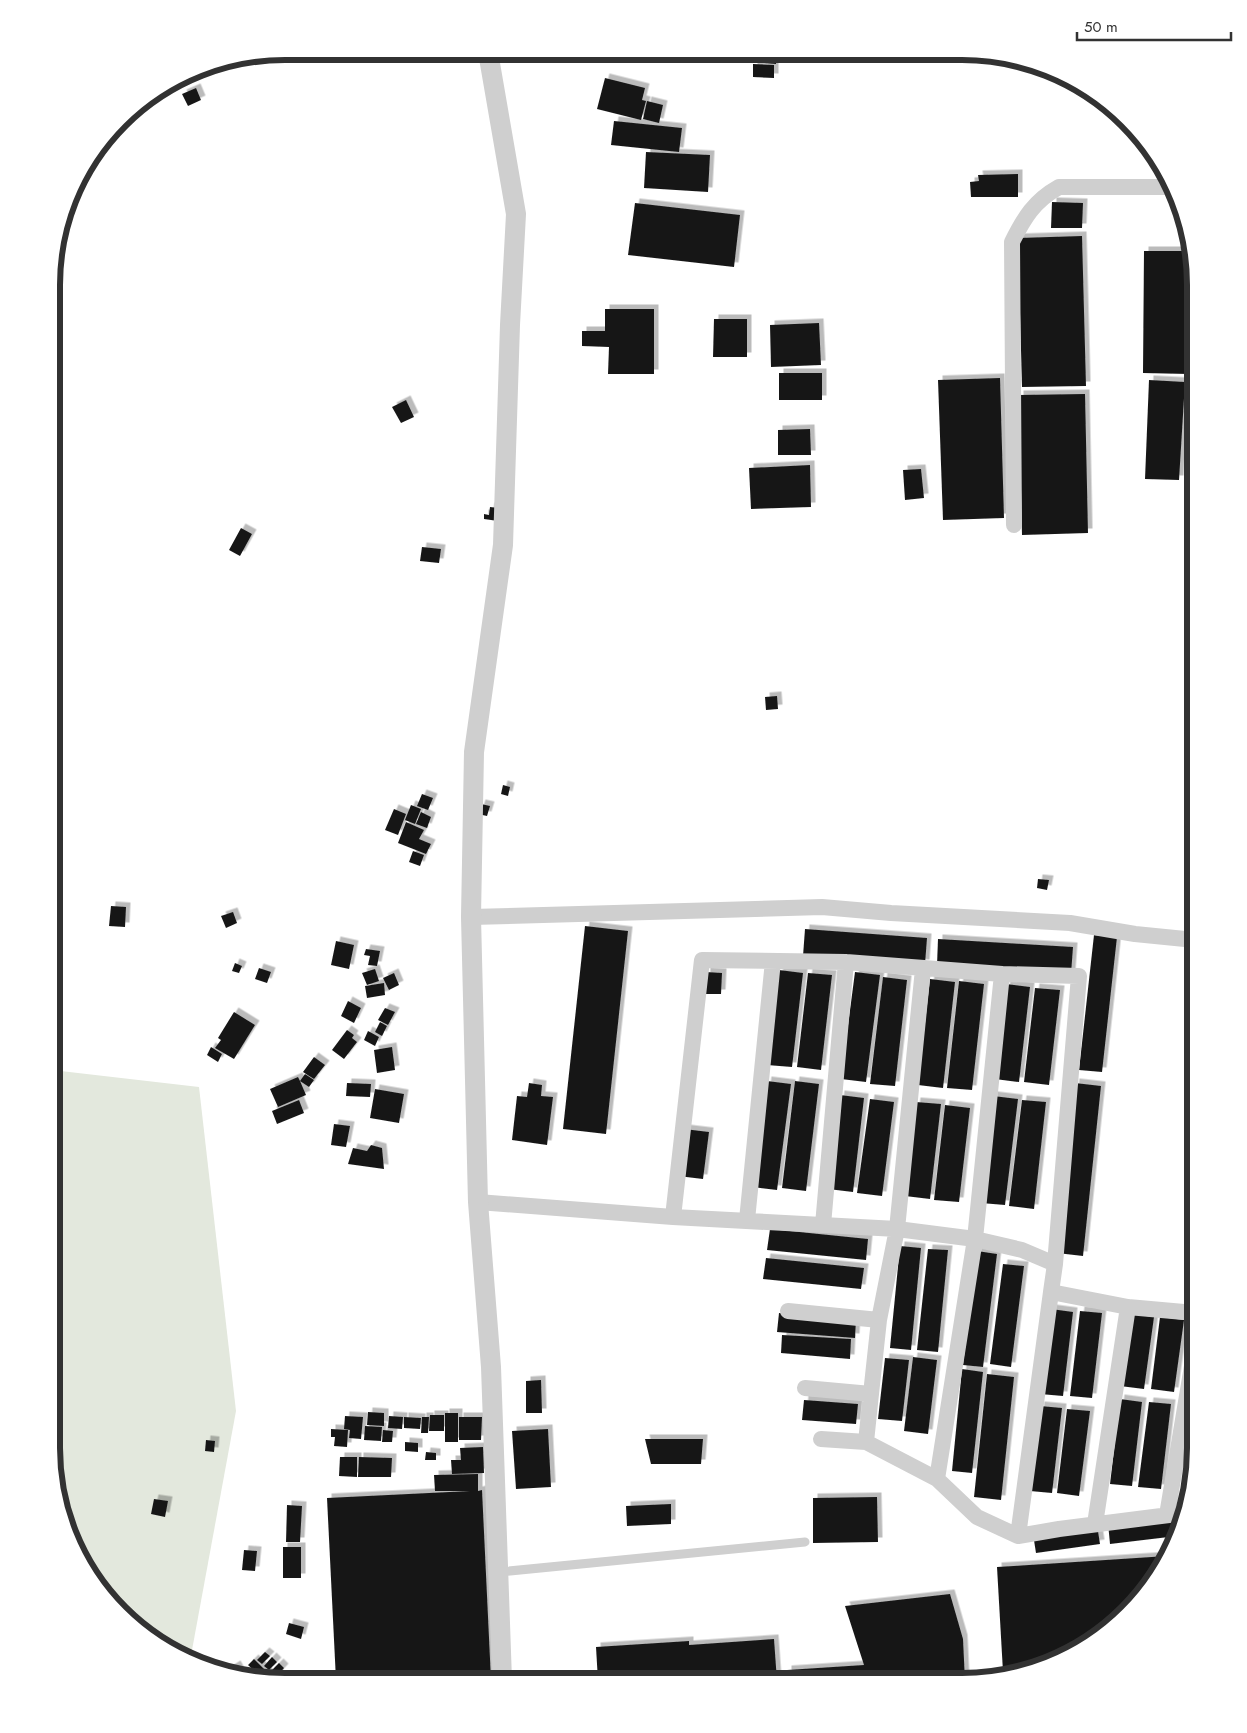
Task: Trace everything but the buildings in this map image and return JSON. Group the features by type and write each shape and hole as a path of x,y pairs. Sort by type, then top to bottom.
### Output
{"street":[{"path":"489,60 516,214 510,325 503,545 474,752 471,917 478,1202 491,1367 500,1572 502,1673"},
{"path":"1014,525 1012,242 1023,220 1044,195 1059,187 1164,187"},
{"path":"471,917 822,907 891,913 1070,923 1136,934 1187,939"},
{"path":"673,1216 702,960 846,962 1002,974 1079,976 1055,1264 1018,1536"},
{"path":"747,1220 773,961"},
{"path":"823,1225 846,962"},
{"path":"866,1442 879,1320 897,1230 923,969"},
{"path":"936,1478 975,1239 1002,974"},
{"path":"478,1202 897,1230 975,1239 1022,1250 1055,1264"},
{"path":"1050,1292 1128,1307 1187,1312"},
{"path":"1096,1524 1128,1307"},
{"path":"788,1311 879,1320"},
{"path":"805,1388 871,1394"},
{"path":"1168,1515 1187,1397"},
{"path":"821,1439 866,1442 936,1478 977,1517 1018,1536 1177,1514"}],"lane":[{"path":"500,1572 805,1542"}],"shaded area":[{"path":"60,1071 199,1087 236,1411 192,1653 148,1626 126,1607 107,1585 83,1547 72,1520 64,1492 60,1462"}]}
